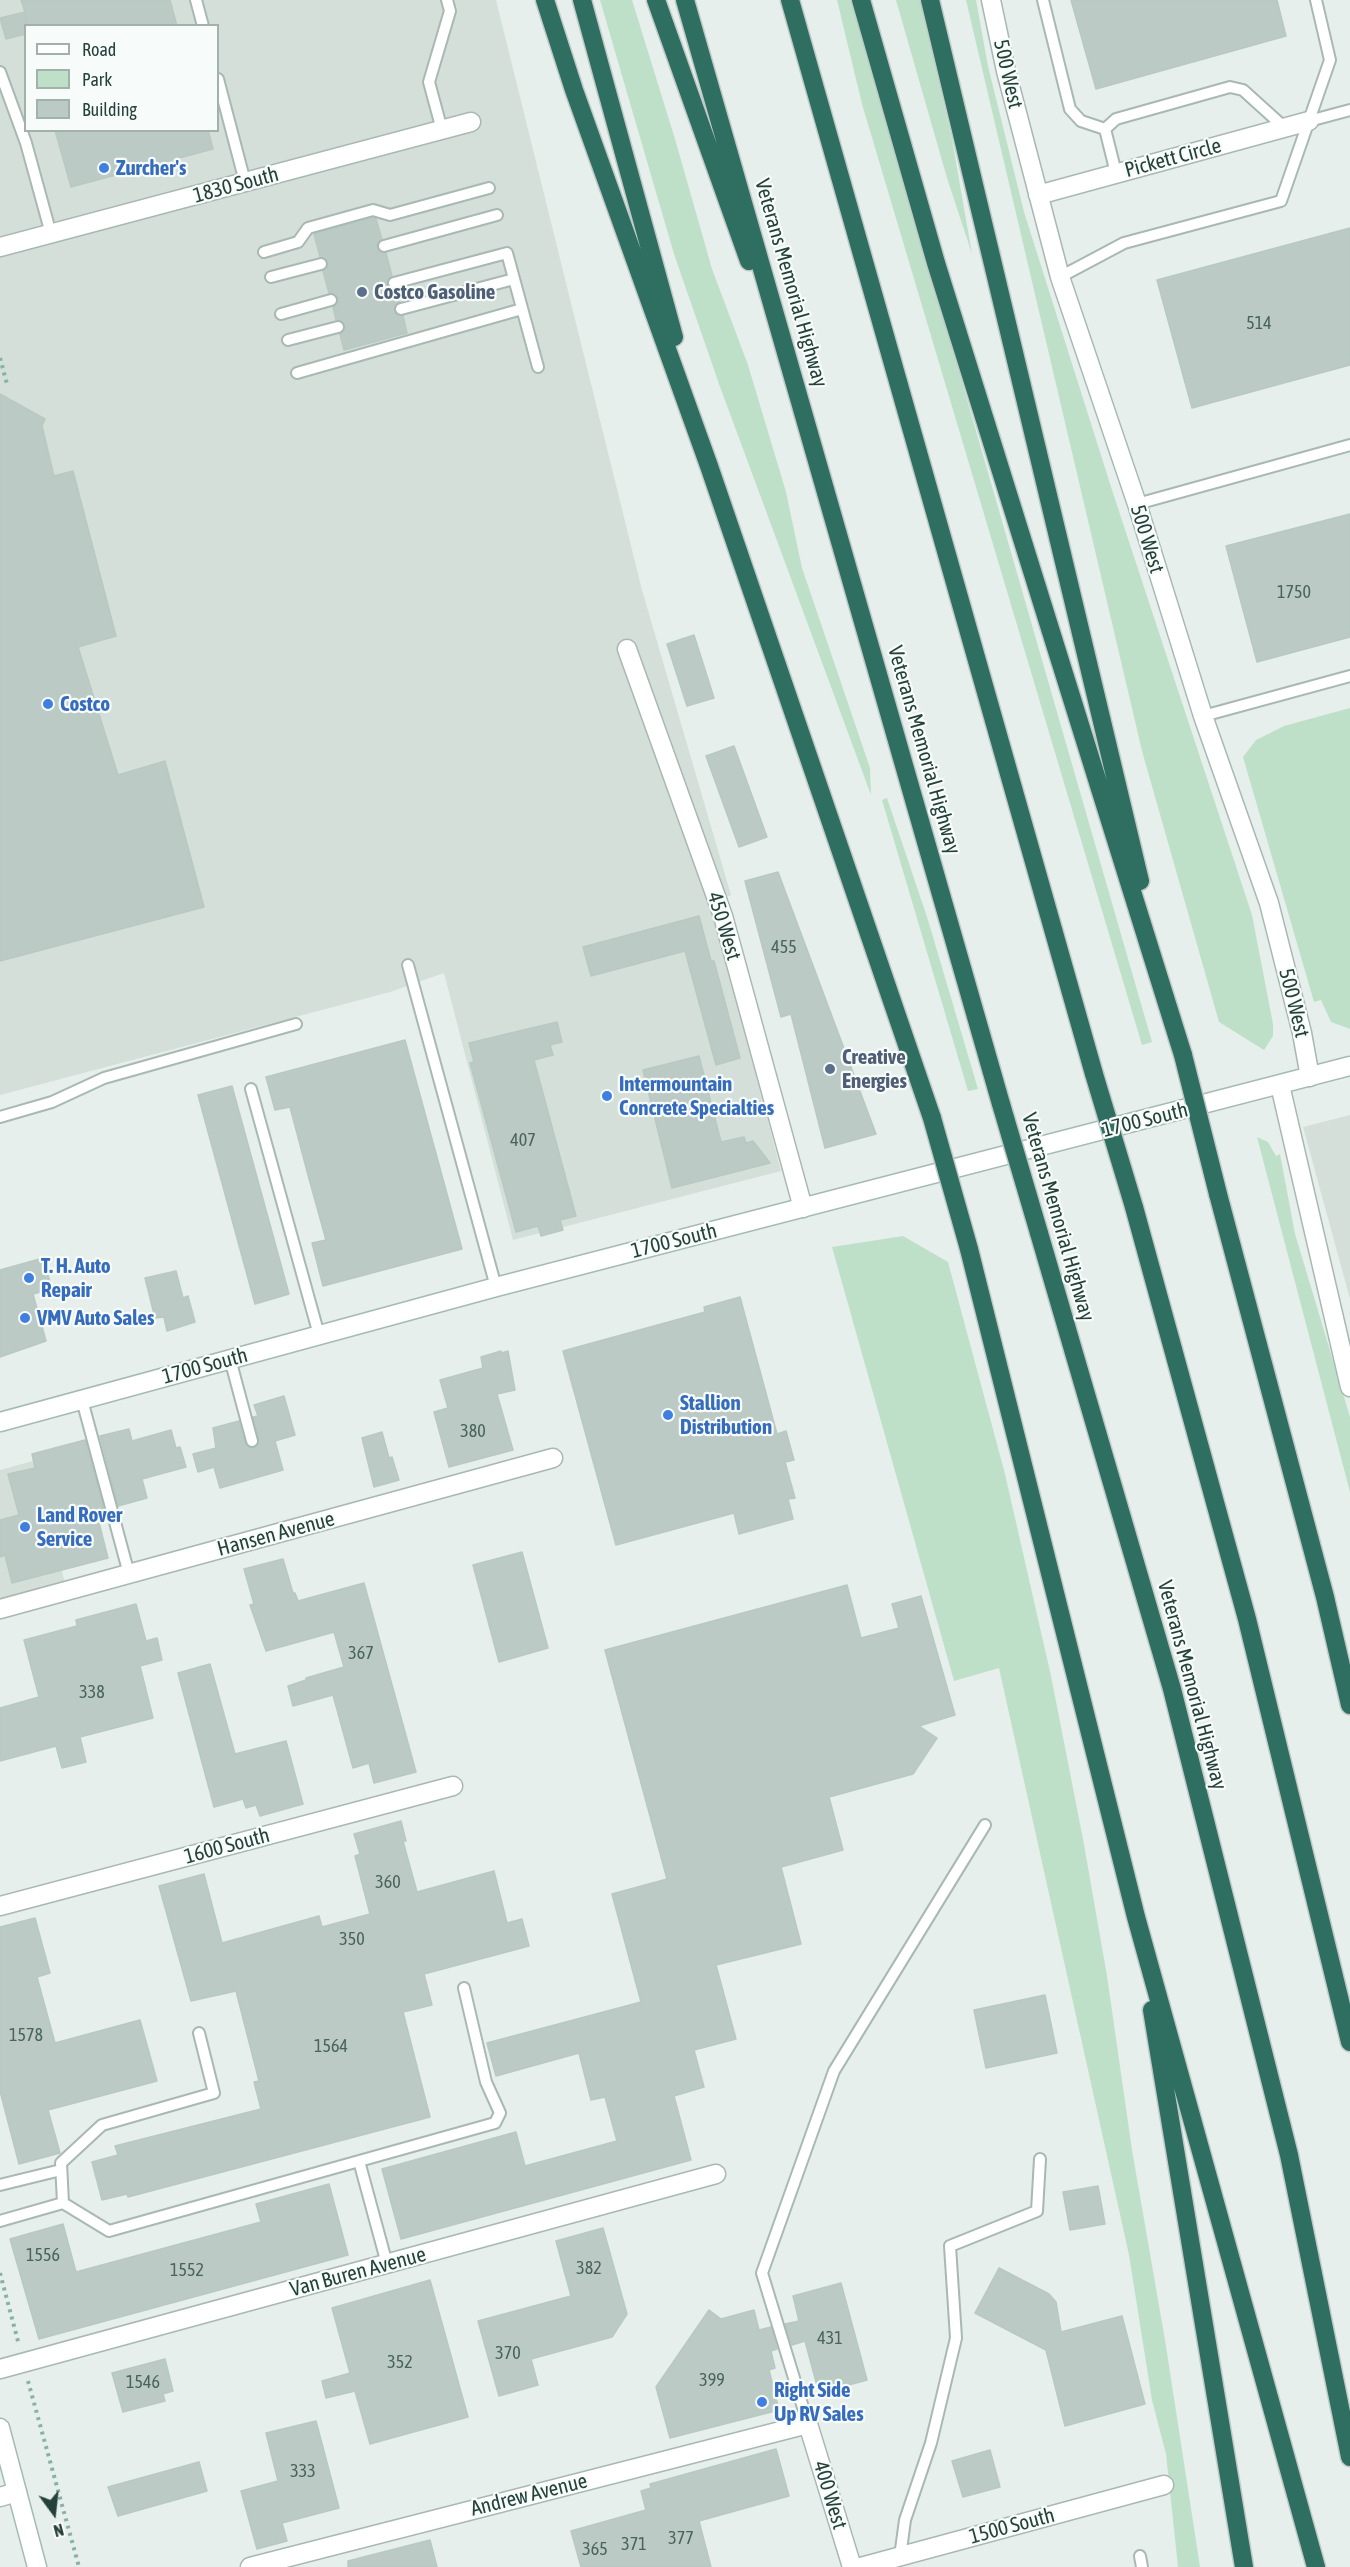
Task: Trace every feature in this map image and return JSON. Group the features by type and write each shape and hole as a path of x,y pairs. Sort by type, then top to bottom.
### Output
{"highway":[{"path":"545,0 574,90 709,466 932,1118 969,1249 1136,1917 1316,2567"},
{"path":"582,0 709,466"},
{"path":"656,0 810,432"},
{"name":"Veterans Memorial Highway","path":"685,0 1001,1104 1172,1689 1289,2155 1350,2457"},
{"path":"790,0 1094,1074 1134,1207 1247,1619 1350,2042"},
{"path":"861,0 936,263 1182,1055"},
{"path":"931,0 1182,1055 1326,1597 1350,1705"},
{"path":"1136,1917 1245,2567"}],"street":[{"name":"500 West","path":"991,0 1060,277 1137,504 1203,716 1269,903 1302,1033 1310,1077"},
{"name":"Pickett Circle","path":"1038,195 1309,121"},
{"name":"1830 South","path":"0,247 471,122"},
{"name":"450 West","path":"627,649 723,916 803,1208"},
{"name":"1700 South","path":"0,1422 496,1287 1350,1066"},
{"path":"1280,1085 1349,1376"},
{"name":"Hansen Avenue","path":"0,1610 552,1458"},
{"name":"1600 South","path":"0,1906 453,1786"},
{"name":"Van Buren Avenue","path":"0,2369 716,2174"},
{"name":"Andrew Avenue","path":"250,2567 808,2424"},
{"name":"400 West","path":"808,2424 852,2567"},
{"path":"0,2428 8,2495 37,2567"},
{"name":"1500 South","path":"861,2567 1164,2485"}],"lane":[{"path":"196,0 202,24"},
{"path":"442,130 429,82 450,12 447,0"},
{"path":"1043,0 1070,109 1081,121 1105,129"},
{"path":"1060,277 1124,243 1281,201 1330,60 1316,0"},
{"path":"0,72 26,144 51,234"},
{"path":"219,83 245,182"},
{"path":"1105,129 1116,119 1230,87 1243,90 1285,128"},
{"path":"1309,121 1350,110"},
{"path":"1105,129 1116,173"},
{"path":"264,252 298,242 308,228 373,210 390,215 489,188"},
{"path":"384,246 497,215"},
{"path":"394,283 507,253 538,367"},
{"path":"271,277 321,264"},
{"path":"400,309 514,279"},
{"path":"281,314 331,300"},
{"path":"297,373 522,309"},
{"path":"288,340 338,327"},
{"path":"1137,504 1350,445"},
{"path":"1203,716 1350,676"},
{"path":"408,965 496,1287"},
{"path":"0,1117 52,1102 104,1078 296,1024"},
{"path":"251,1089 319,1335"},
{"path":"230,1359 252,1441"},
{"path":"82,1400 129,1574"},
{"path":"808,2424 762,2273 834,2071 985,1825"},
{"path":"0,2221 63,2203 109,2231 495,2123 500,2113 486,2082 464,1988"},
{"path":"63,2203 61,2163 102,2125 214,2093 200,2033"},
{"path":"900,2557 905,2520 931,2443 956,2338 950,2246 1037,2211 1040,2159"},
{"path":"359,2161 387,2264"},
{"path":"0,2185 61,2170"}],"path":[{"path":"0,358 7,384"},
{"path":"0,2273 19,2345"},
{"path":"28,2379 79,2567"}],"shaded area":[{"path":"0,0 496,0 642,590 731,895 711,904 781,1171 513,1240 444,973 390,992 0,1095"},
{"path":"1350,1115 1350,1299 1303,1127"},
{"name":"Land Rover Service","path":"33,1461 65,1583 0,1600 0,1470"}],"green space":[{"path":"600,0 632,0 712,269 748,365 786,492 802,568 870,768 871,795 719,384 674,254"},
{"path":"837,0 852,0 1152,1042 1142,1045 862,104"},
{"path":"896,0 920,0 952,139 972,254 947,178"},
{"path":"966,0 976,0 988,66 1024,212 1112,490 1252,915 1273,1024 1273,1036 1264,1050 1219,1022 1142,751"},
{"path":"1350,708 1350,1029 1331,1022 1321,1000 1314,1002 1243,757 1256,740 1284,726"},
{"path":"887,798 928,920 978,1089 968,1091 882,800"},
{"path":"1257,1137 1268,1142 1276,1156 1280,1154 1295,1234 1350,1417 1350,1492"},
{"path":"903,1236 948,1262 1005,1474 1051,1676 1107,1976 1132,2150 1165,2340 1200,2567 1178,2567 1166,2454 1152,2400 1129,2255 999,1668 954,1681 832,1247"}],"building":[{"path":"21,0 170,0 176,24 28,24 26,15 24,34 6,39 0,18 25,12"},
{"path":"1071,0 1277,0 1286,36 1096,89"},
{"name":"Zurcher's","path":"56,132 209,132 213,149 71,187"},
{"name":"Costco Gasoline","path":"376,219 382,239 377,244 377,249 386,253 392,276 387,280 387,285 396,290 399,302 394,306 394,311 403,316 407,333 344,350 340,334 345,330 345,325 341,320 336,320 333,307 337,305 338,299 336,294 329,293 323,271 328,267 328,262 320,257 314,234"},
{"path":"1350,228 1350,365 1192,408 1157,280"},
{"name":"Costco","path":"0,394 45,419 42,426 54,476 73,471 116,636 78,647 118,775 165,761 204,907 0,961"},
{"path":"1350,514 1350,637 1257,662 1226,546"},
{"path":"694,635 714,698 687,706 667,644"},
{"path":"734,746 767,837 739,847 706,756"},
{"path":"778,872 876,1134 825,1148 791,1014 781,1017 745,881"},
{"path":"699,916 711,961 714,961 740,1058 716,1065 685,951 591,976 583,947"},
{"path":"557,1022 562,1042 550,1045 553,1055 534,1060 576,1216 560,1220 563,1230 541,1236 538,1226 516,1232 470,1063 474,1062 469,1043"},
{"path":"405,1040 462,1249 323,1286 312,1243 326,1240 290,1107 275,1110 266,1077"},
{"path":"699,1056 721,1142 744,1137 746,1143 753,1141 770,1163 672,1188 643,1070"},
{"path":"232,1086 289,1294 255,1304 198,1095"},
{"name":"VMV Auto Sales","path":"43,1258 52,1289 33,1294 46,1341 0,1357 0,1270"},
{"path":"176,1271 183,1298 188,1296 195,1322 167,1331 164,1317 155,1318 145,1278"},
{"path":"740,1297 777,1434 786,1431 794,1460 785,1462 795,1498 788,1499 793,1519 739,1534 734,1513 616,1545 563,1351 705,1312 704,1307"},
{"path":"501,1351 501,1353 508,1351 515,1390 497,1394 513,1450 449,1467 434,1412 448,1408 440,1380 483,1368 481,1357"},
{"path":"284,1396 295,1435 275,1441 283,1470 220,1488 214,1467 198,1472 193,1454 216,1448 213,1428 239,1421 245,1443 250,1448 254,1448 259,1440 253,1417 258,1416 254,1405"},
{"path":"129,1429 132,1441 171,1430 176,1448 180,1447 186,1467 142,1479 147,1498 118,1506 100,1436"},
{"path":"382,1432 389,1458 392,1457 399,1480 374,1487 362,1438"},
{"path":"85,1440 104,1509 96,1511 108,1558 12,1583 5,1555 0,1557 0,1520 19,1515 8,1474 35,1468 32,1454"},
{"path":"522,1552 548,1648 499,1662 473,1565"},
{"path":"283,1559 293,1593 298,1601 364,1583 416,1772 374,1783 369,1763 353,1768 333,1695 293,1706 288,1686 344,1667 334,1632 266,1651 250,1605 254,1604 244,1569"},
{"path":"847,1585 861,1638 899,1628 892,1604 921,1596 955,1715 919,1726 937,1738 913,1774 829,1797 843,1850 781,1867 801,1944 716,1965 736,2039 694,2050 704,2087 674,2096 691,2160 401,2239 382,2169 516,2132 525,2166 617,2141 605,2097 591,2100 579,2053 496,2076 487,2043 641,2002 612,1894 667,1879 605,1650"},
{"path":"136,1604 146,1641 157,1638 162,1660 140,1666 153,1718 80,1737 86,1762 62,1768 56,1746 0,1761 0,1708 39,1697 24,1640 77,1626 76,1620"},
{"path":"210,1664 235,1754 286,1741 303,1804 260,1816 256,1805 246,1808 243,1799 214,1807 178,1673"},
{"path":"401,1821 406,1841 403,1841 417,1892 494,1871 507,1923 522,1919 529,1946 424,1974 432,2005 403,2012 430,2117 128,2197 127,2194 102,2200 92,2162 118,2155 115,2146 261,2109 254,2082 259,2081 236,1991 191,2001 159,1886 204,1874 222,1943 319,1916 322,1927 370,1914 355,1856 360,1854 354,1834"},
{"path":"35,1918 50,1973 37,1977 55,2043 140,2020 157,2081 48,2110 60,2153 19,2164 0,2091 0,1927"},
{"path":"1045,1995 1057,2053 986,2068 974,2010"},
{"path":"329,2184 348,2255 39,2339 10,2239 63,2224 76,2272 261,2222 256,2204"},
{"path":"1098,2186 1105,2224 1070,2230 1063,2192"},
{"path":"603,2228 627,2314 612,2337 531,2359 538,2385 499,2396 478,2321 571,2296 556,2241"},
{"path":"999,2268 1049,2294 1056,2302 1061,2332 1122,2316 1145,2404 1065,2426 1046,2350 975,2313"},
{"path":"430,2280 468,2417 370,2444 355,2391 326,2398 322,2381 350,2373 332,2308"},
{"path":"841,2283 867,2380 819,2393 805,2341 792,2345 785,2324 799,2321 793,2296"},
{"path":"709,2310 721,2319 754,2310 759,2330 771,2327 777,2349 771,2351 775,2368 769,2370 779,2410 670,2438 656,2387"},
{"path":"165,2359 173,2391 163,2394 165,2401 123,2412 112,2373"},
{"path":"316,2421 339,2508 282,2523 287,2541 257,2549 241,2491 278,2481 266,2433"},
{"path":"776,2449 789,2496 699,2521 711,2567 581,2567 571,2531 646,2510 641,2491 651,2488 650,2484"},
{"path":"990,2450 1000,2487 963,2497 952,2461"},
{"path":"199,2462 207,2491 118,2516 108,2487"},
{"path":"430,2540 437,2567 348,2567 348,2561"}],"place":[{"name":"Zurcher's","path":"104,168"},
{"name":"Costco Gasoline","path":"362,292"},
{"name":"Costco","path":"48,704"},
{"name":"Creative Energies","path":"830,1069"},
{"name":"Intermountain Concrete Specialties","path":"607,1096"},
{"name":"T. H. Auto Repair","path":"29,1278"},
{"name":"VMV Auto Sales","path":"25,1318"},
{"name":"Stallion Distribution","path":"668,1415"},
{"name":"Land Rover Service","path":"25,1527"},
{"name":"Right Side Up RV Sales","path":"762,2402"}]}
